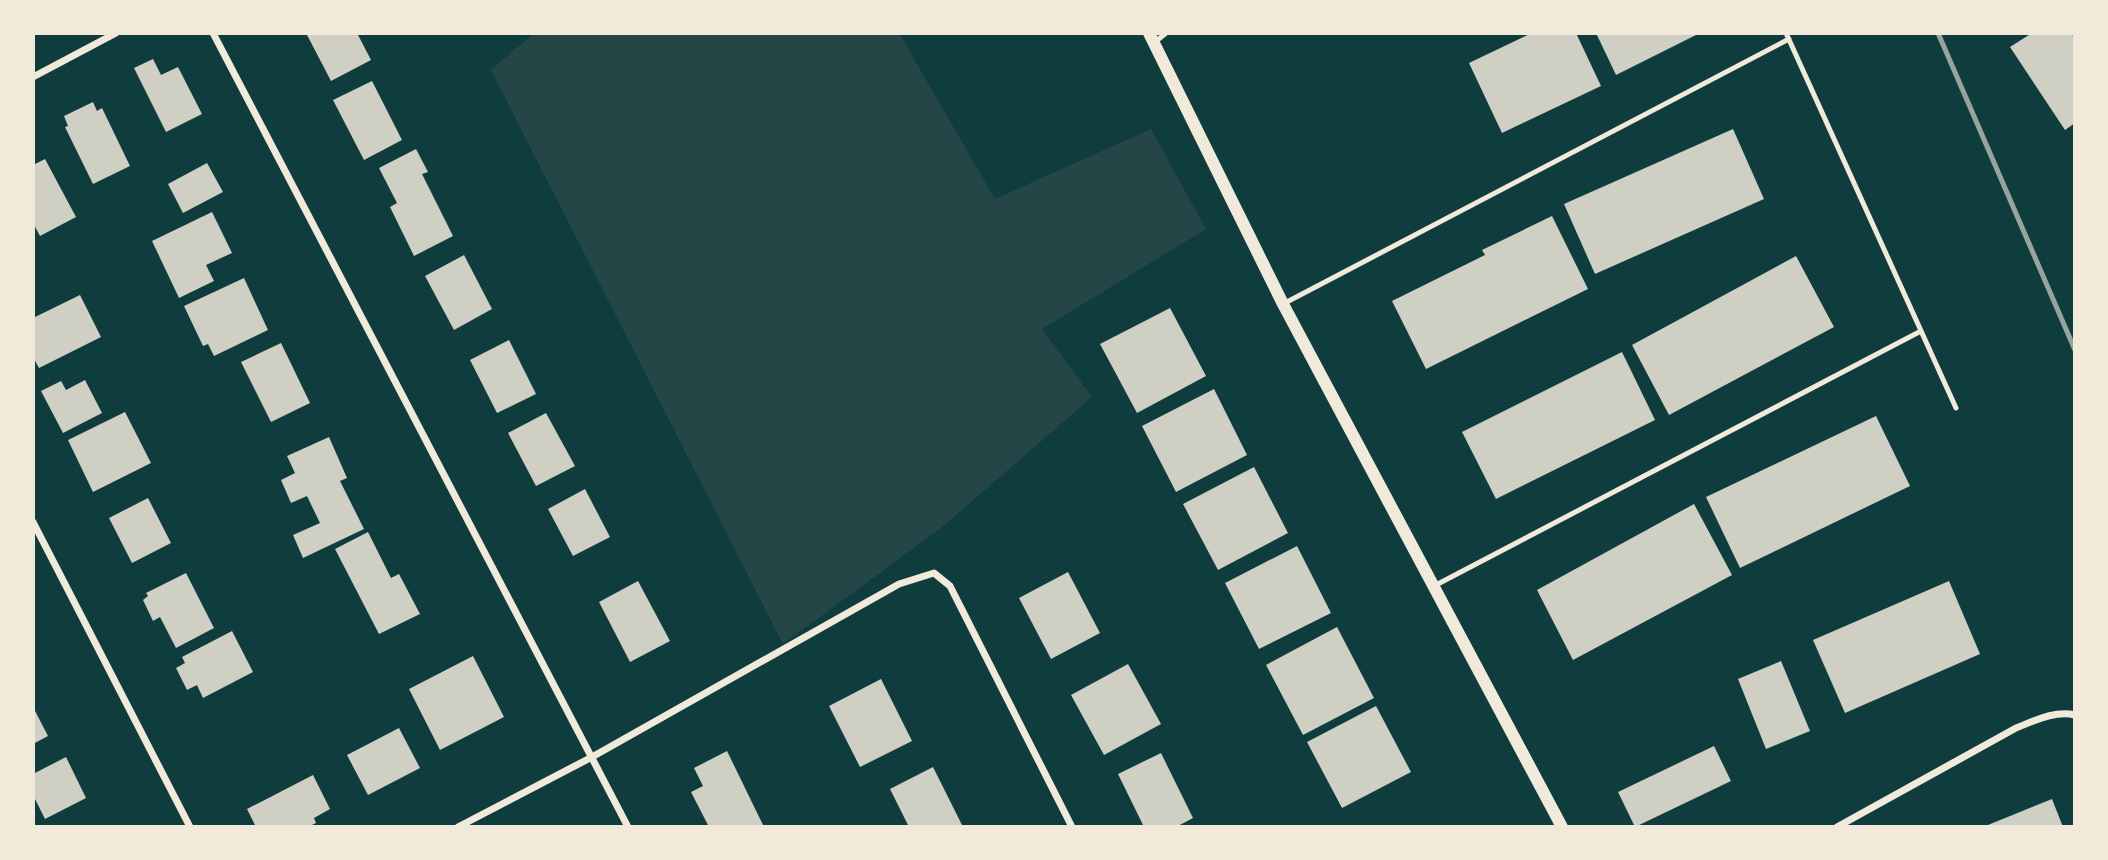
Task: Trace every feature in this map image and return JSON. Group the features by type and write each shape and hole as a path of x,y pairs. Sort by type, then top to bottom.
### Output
{"street":[{"path":"33,77 116,33"},
{"path":"213,33 628,827"},
{"path":"1151,38 1283,304 1562,827"},
{"path":"33,522 190,827"},
{"path":"458,827 593,757 899,584 934,573 950,586 1072,827"},
{"path":"1837,827 2016,728 2048,716 2075,715"}],"lane":[{"path":"1151,38 1166,33"},
{"path":"1283,304 1788,36 1956,408"},
{"path":"1433,587 1921,331"}],"shaded area":[{"path":"534,33 899,33 995,199 1151,129 1206,229 1042,329 1092,397 941,528 783,644 491,70"}],"building":[{"path":"306,33 357,33 371,60 331,81"},
{"path":"1532,33 1576,33 1601,86 1502,133 1469,63"},
{"path":"1596,33 1700,33 1616,75"},
{"path":"2032,33 2071,33 2075,39 2075,123 2065,130 2010,47"},
{"path":"153,59 161,75 178,67 202,114 166,132 134,68"},
{"path":"372,81 402,140 364,160 333,100"},
{"path":"93,102 97,111 102,108 130,166 93,184 65,127 68,126 64,116"},
{"path":"1733,129 1764,199 1595,274 1564,204"},
{"path":"416,149 428,172 422,174 453,236 414,256 390,207 397,203 379,168"},
{"path":"45,159 76,217 40,236 33,223 33,160 35,164"},
{"path":"207,163 223,192 183,213 168,184"},
{"path":"212,212 232,253 206,265 214,281 179,298 152,241"},
{"path":"1552,216 1588,289 1426,369 1392,301 1485,255 1482,250"},
{"path":"464,255 492,309 454,330 425,276"},
{"path":"1796,256 1834,327 1669,415 1632,345"},
{"path":"244,278 268,330 214,356 208,344 203,346 184,306"},
{"path":"80,295 101,337 39,368 33,357 33,318"},
{"path":"1170,308 1206,376 1137,413 1100,344"},
{"path":"509,340 536,394 497,413 470,360"},
{"path":"281,343 310,403 271,422 241,362"},
{"path":"1622,352 1655,420 1496,499 1462,432"},
{"path":"85,380 102,413 63,433 41,391 61,381 66,390"},
{"path":"1214,389 1247,455 1176,492 1142,426"},
{"path":"125,412 151,463 93,492 68,440"},
{"path":"546,413 575,466 536,486 508,433"},
{"path":"1876,416 1910,486 1740,568 1706,497"},
{"path":"329,437 347,478 340,481 364,529 303,558 293,535 320,523 307,496 291,503 281,480 295,473 287,456"},
{"path":"1254,467 1288,533 1218,570 1183,504"},
{"path":"585,489 610,537 573,556 548,509"},
{"path":"148,498 171,543 132,563 109,518"},
{"path":"1694,504 1732,575 1573,660 1537,590"},
{"path":"368,532 391,578 399,574 420,614 379,634 335,549"},
{"path":"1297,546 1331,613 1259,649 1225,583"},
{"path":"1068,572 1100,633 1051,659 1019,598"},
{"path":"186,573 214,628 176,648 160,617 153,621 143,600 148,596 146,593"},
{"path":"638,581 670,641 630,662 599,602"},
{"path":"1949,581 1980,654 1845,713 1813,640"},
{"path":"1337,627 1374,698 1303,735 1266,665"},
{"path":"232,631 253,672 203,698 197,685 187,690 176,668 185,663 182,657"},
{"path":"473,656 504,717 440,750 409,689"},
{"path":"1781,661 1810,731 1766,749 1738,679"},
{"path":"1128,664 1161,724 1104,755 1071,695"},
{"path":"881,679 912,741 860,767 829,706"},
{"path":"1376,706 1411,772 1342,808 1307,742"},
{"path":"33,707 48,736 33,744"},
{"path":"399,728 420,768 368,795 347,755"},
{"path":"1714,746 1731,781 1635,827 1618,792"},
{"path":"727,751 764,827 709,827 691,792 703,786 694,768"},
{"path":"1161,753 1193,818 1176,827 1144,827 1118,774"},
{"path":"66,757 86,798 45,819 33,795 33,774"},
{"path":"933,767 963,827 909,827 890,789"},
{"path":"313,775 330,809 314,818 316,823 308,827 256,827 247,809"},
{"path":"2052,799 2063,827 1983,827"}],"railway":[{"path":"1938,33 2075,350"}]}
